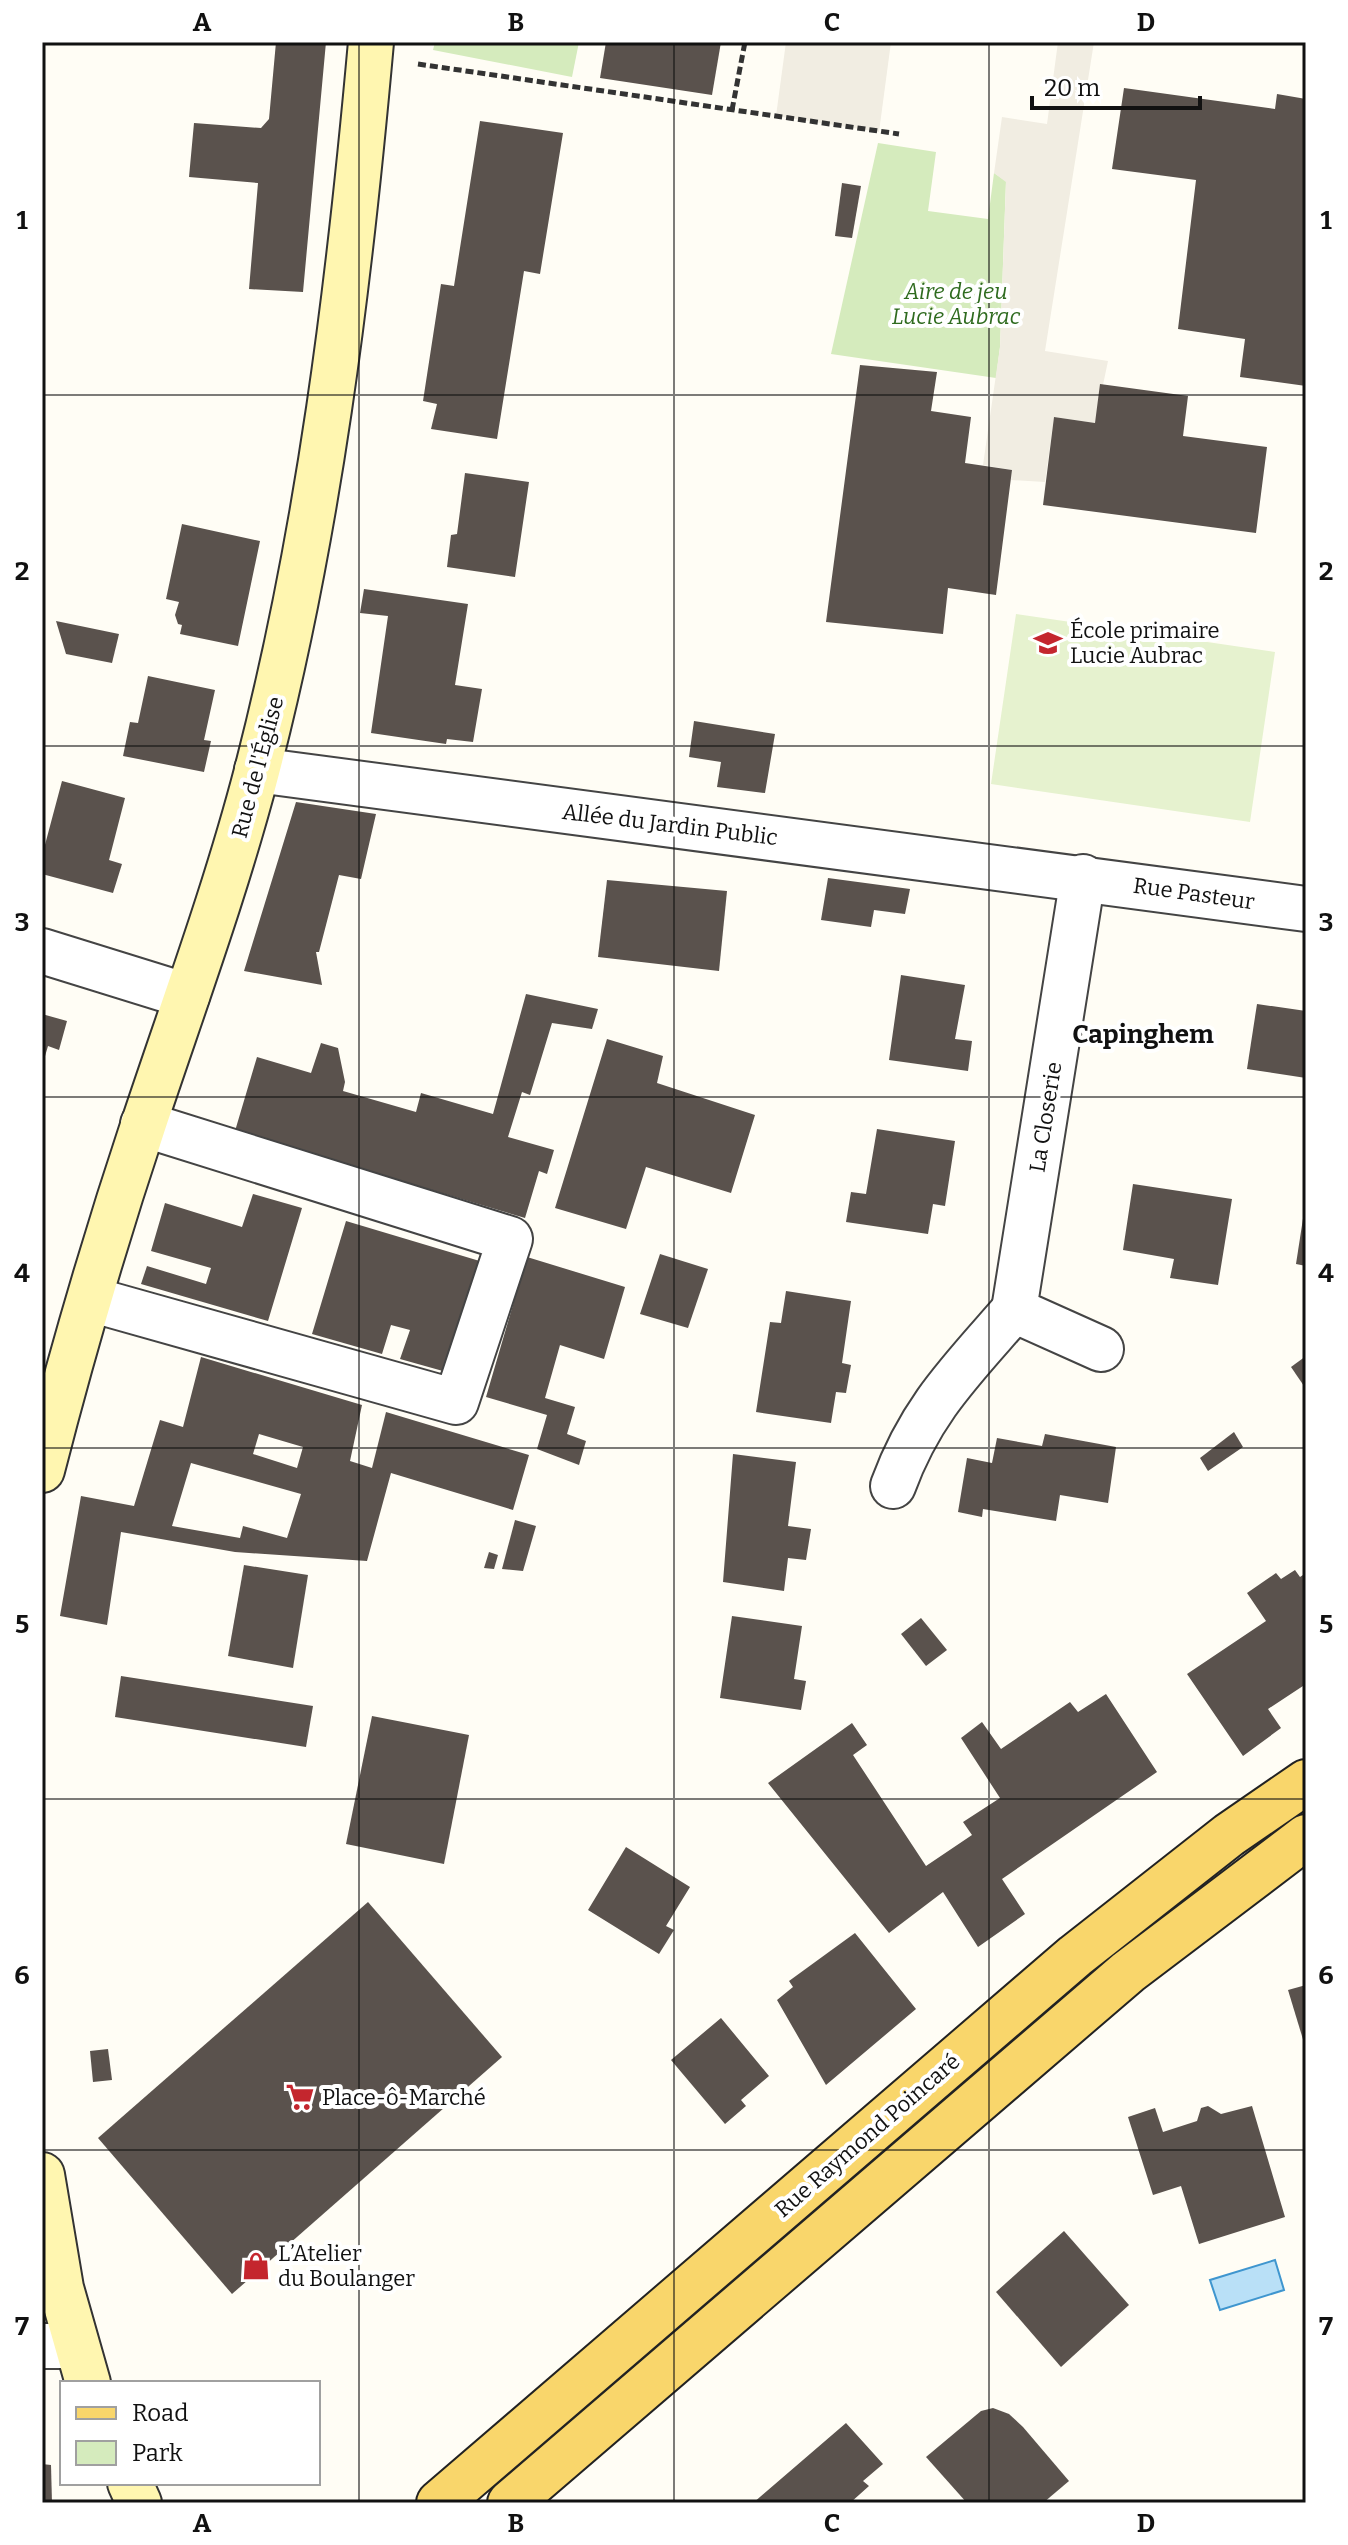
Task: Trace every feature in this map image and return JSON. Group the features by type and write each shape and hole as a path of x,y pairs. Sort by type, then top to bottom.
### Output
{"main road":[{"name":"Rue Raymond Poincaré","path":"439,2503 1075,1956 1229,1835 1306,1782"},
{"name":"Rue Raymond Poincaré","path":"510,2503 1128,1972 1306,1837"}],"street":[{"name":"Rue de l'Église","path":"42,1470 143,1124 187,996 257,770 292,627 321,475 340,335 370,49"},
{"name":"Allée du Jardin Public","path":"257,770 1083,877"},
{"name":"Rue Pasteur","path":"1083,877 1306,909"},
{"name":"La Closerie","path":"1014,1310 1083,877"},
{"path":"42,951 187,996"},
{"path":"90,1299 456,1402 510,1239 143,1124"},
{"path":"893,1486 908,1446 936,1398 1014,1310 1101,1349"},
{"path":"42,2175 69,2358"}],"path":[{"path":"732,110 745,42"},
{"path":"370,49 732,110 899,134"}],"green space":[{"path":"435,42 579,42 572,77 433,50"},
{"name":"Aire de jeu Lucie Aubrac","path":"878,143 936,152 928,211 988,219 994,173 1006,181 1000,347 996,378 831,354"},
{"path":"1016,614 1275,652 1250,822 991,784"}],"shaded area":[{"path":"786,42 891,42 879,132 776,116"},
{"path":"1058,42 1094,42 1045,351 1108,361 1095,423 1054,417 1045,482 1011,480 1012,470 983,465 1000,347 1006,182 994,173 1002,117 1047,124"}],"water":[{"path":"1275,2260 1284,2290 1220,2310 1210,2280"}],"building":[{"path":"276,42 326,42 303,292 249,289 258,183 189,177 194,123 261,128 269,119"},
{"path":"606,42 721,42 712,95 600,78"},
{"path":"1124,88 1275,109 1277,94 1306,99 1306,386 1240,377 1245,339 1178,329 1196,180 1112,169"},
{"path":"480,121 563,133 540,274 524,271 497,439 431,429 437,404 423,401 441,284 454,286"},
{"path":"842,183 861,186 852,238 835,236"},
{"path":"860,365 937,372 931,411 971,417 965,463 1012,470 996,595 948,588 943,634 826,622"},
{"path":"1100,384 1188,396 1183,436 1267,447 1256,533 1043,505 1054,417 1095,423"},
{"path":"465,473 529,482 515,577 447,567 451,535 457,534"},
{"path":"182,524 260,541 238,646 180,634 182,625 178,624 175,615 179,602 166,599"},
{"path":"364,589 468,604 455,685 482,689 473,742 447,739 446,744 371,733 388,616 360,613"},
{"path":"56,621 119,634 112,663 66,654"},
{"path":"148,676 215,690 204,740 211,741 204,772 123,756 130,722 138,723"},
{"path":"694,721 775,734 765,793 717,787 721,762 689,757"},
{"path":"62,781 125,798 109,860 122,864 113,893 42,874 42,856"},
{"path":"296,802 376,814 361,879 339,875 319,952 316,952 322,985 244,971"},
{"path":"828,878 910,889 905,914 874,910 871,927 821,920"},
{"path":"607,880 727,891 719,971 598,957"},
{"path":"901,975 965,985 955,1039 972,1041 968,1071 889,1060"},
{"path":"526,994 598,1009 592,1029 552,1023 530,1095 522,1092 508,1137 554,1150 547,1174 539,1171 525,1218 235,1131 257,1057 311,1073 321,1043 338,1048 345,1082 343,1091 416,1112 421,1093 493,1114"},
{"path":"1257,1004 1306,1011 1306,1078 1247,1069"},
{"path":"42,1014 67,1021 59,1050 48,1046 43,1063"},
{"path":"607,1039 663,1056 657,1083 755,1115 731,1193 646,1167 626,1229 555,1208"},
{"path":"877,1129 955,1141 945,1206 933,1204 928,1234 846,1222 851,1192 866,1194"},
{"path":"1133,1184 1232,1199 1218,1285 1170,1278 1174,1259 1123,1250"},
{"path":"253,1194 302,1208 268,1321 141,1284 147,1266 206,1284 211,1268 151,1251 165,1203 242,1227"},
{"path":"1306,1212 1306,1266 1296,1264"},
{"path":"346,1221 483,1262 450,1373 400,1359 410,1330 391,1325 382,1354 312,1334"},
{"path":"660,1254 708,1269 688,1328 640,1314"},
{"path":"527,1257 625,1287 604,1359 560,1345 545,1398 575,1407 567,1434 586,1441 579,1465 537,1449 547,1415 486,1397"},
{"path":"786,1291 851,1301 842,1363 851,1365 846,1393 836,1392 831,1423 756,1412 770,1322 781,1323"},
{"path":"1306,1356 1306,1389 1291,1367"},
{"path":"201,1357 362,1405 350,1461 372,1468 386,1412 529,1455 513,1510 391,1473 367,1561 235,1552 121,1532 107,1625 60,1616 81,1496 134,1506 160,1420 183,1427","holes":["259,1434 303,1447 297,1468 253,1454","191,1463 301,1494 287,1538 243,1526 240,1538 172,1526"]},
{"path":"1234,1432 1243,1447 1208,1471 1200,1458"},
{"path":"1045,1434 1116,1447 1108,1503 1060,1495 1056,1521 983,1509 982,1517 958,1512 967,1458 992,1463 997,1438 1042,1446"},
{"path":"733,1454 796,1462 788,1526 811,1529 806,1560 788,1558 784,1591 723,1582"},
{"path":"515,1520 536,1526 523,1571 502,1569"},
{"path":"489,1552 498,1555 494,1569 484,1568"},
{"path":"244,1565 308,1575 293,1668 228,1656"},
{"path":"1295,1570 1300,1577 1306,1573 1306,1684 1268,1709 1281,1728 1243,1756 1187,1674 1266,1621 1247,1593 1276,1573 1281,1579"},
{"path":"732,1616 802,1626 794,1679 806,1681 801,1710 720,1698"},
{"path":"921,1618 947,1650 926,1666 901,1634"},
{"path":"121,1676 313,1706 306,1747 115,1717"},
{"path":"1106,1694 1157,1772 1002,1879 1025,1914 978,1947 943,1892 889,1933 768,1783 852,1723 867,1745 853,1755 926,1866 972,1835 963,1822 1000,1798 961,1738 982,1722 1001,1749 1070,1702 1078,1712"},
{"path":"372,1716 469,1735 444,1864 346,1844"},
{"path":"626,1847 690,1887 666,1926 674,1930 659,1954 588,1910"},
{"name":"Place-ô-Marché","path":"368,1902 502,2057 232,2294 98,2138"},
{"path":"855,1933 916,2009 826,2085 777,2000 793,1987 789,1981"},
{"path":"1306,1985 1306,2046 1305,2046 1288,1990"},
{"path":"721,2018 769,2076 741,2100 746,2106 725,2124 671,2060"},
{"path":"108,2049 112,2080 93,2082 90,2051"},
{"path":"1208,2106 1221,2114 1252,2106 1285,2217 1199,2244 1181,2186 1153,2195 1128,2117 1155,2108 1163,2132 1197,2121 1201,2108"},
{"path":"1064,2231 1129,2305 1061,2367 996,2292"},
{"path":"993,2408 1009,2414 1023,2427 1069,2481 1043,2503 967,2503 926,2457 981,2411"},
{"path":"846,2423 883,2464 863,2481 869,2486 850,2503 753,2503"},
{"path":"42,2464 51,2465 52,2503 42,2503"}],"place":[{"name":"École primaire Lucie Aubrac","path":"1048,643"},
{"name":"Place-ô-Marché","path":"300,2097"},
{"name":"L’Atelier du Boulanger","path":"256,2266"}],"district":[{"name":"Capinghem","path":"1143,1034"}]}
